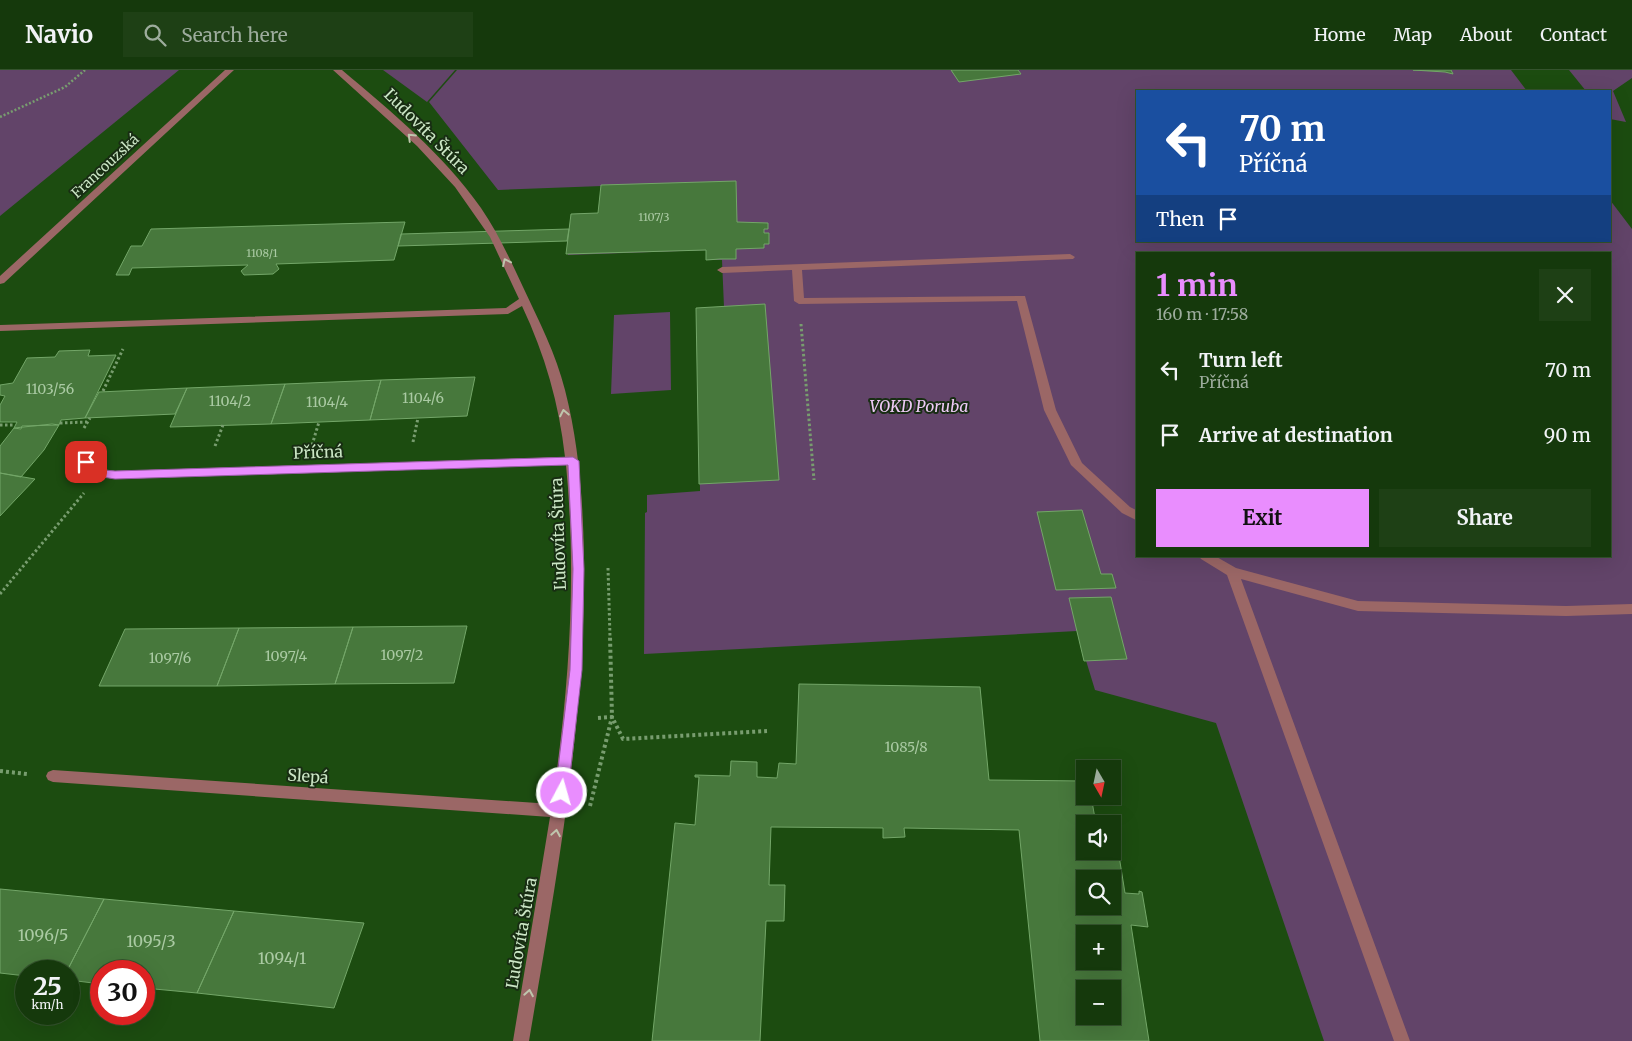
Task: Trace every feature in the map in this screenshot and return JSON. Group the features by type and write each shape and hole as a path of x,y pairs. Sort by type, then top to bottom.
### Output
{"street":[{"name":"Francouzská","path":"0,281 230,70"},
{"name":"Ľudovíta Štúra","path":"337,70 378,104 446,171 491,230 541,333 559,388 573,461 578,569 576,670 560,811 521,1041"},
{"path":"722,270 1070,257"},
{"path":"796,267 800,301 1021,298 1050,410 1077,465 1126,510 1136,516"},
{"path":"0,328 508,311 524,300"},
{"path":"73,451 100,473"},
{"name":"Příčná","path":"100,473 115,475 573,461"},
{"path":"1207,557 1232,572 1358,606 1566,611 1632,609"},
{"path":"1232,572 1402,1041"},
{"name":"Slepá","path":"53,776 560,811"}],"path":[{"path":"0,117 65,86 85,70"},
{"path":"800,301 814,480"},
{"path":"103,391 121,355"},
{"path":"86,426 90,418"},
{"path":"60,424 88,422"},
{"path":"0,425 15,425"},
{"path":"0,594 100,473"},
{"path":"570,722 612,717 623,739 767,731"}],"green space":[{"path":"0,70 179,70 0,216"},
{"path":"383,70 455,70 427,102"},
{"name":"VOKD Poruba","path":"457,70 1511,70 1526,90 1136,90 1136,242 1611,242 1611,201 1632,229 1632,1041 1324,1041 1216,723 1095,690 1077,631 644,654 645,513 647,512 647,495 700,491 698,308 724,307 722,260 708,260 708,250 568,255 567,241 573,214 600,213 602,186 498,190 429,102"},
{"path":"1569,70 1632,70 1632,78 1613,91 1626,122 1611,119 1611,90 1585,90"},
{"path":"670,312 671,390 611,394 614,315"}],"building":[{"path":"951,70 1018,70 1021,74 959,82"},
{"path":"1413,70 1451,70 1453,74 1445,72"},
{"path":"736,181 737,222 768,223 768,229 764,229 764,233 769,233 769,244 764,244 764,248 736,249 736,259 706,260 706,250 566,254 571,214 598,213 601,185"},
{"path":"405,222 394,260 276,264 279,269 273,274 244,275 241,271 248,265 132,268 129,275 116,275 131,246 142,246 151,229"},
{"path":"569,229 567,241 398,246 401,234"},
{"path":"765,304 779,480 699,484 696,308"},
{"path":"90,350 88,356 116,355 85,418 61,420 59,425 22,426 21,429 14,428 17,422 0,422 0,405 5,396 0,395 0,385 13,383 27,358 55,357 59,351"},
{"path":"475,377 467,416 370,420 381,380"},
{"path":"381,380 370,420 271,424 285,384"},
{"path":"285,384 271,424 170,427 187,388"},
{"path":"187,388 175,414 85,418 99,392"},
{"path":"59,425 44,450 21,477 0,473 0,446 14,428"},
{"path":"0,473 35,479 0,516"},
{"path":"1082,510 1101,574 1112,574 1116,588 1056,590 1037,512"},
{"path":"1111,597 1127,659 1084,661 1069,598"},
{"path":"467,626 454,683 335,684 353,627"},
{"path":"353,627 335,684 217,686 239,628"},
{"path":"239,628 217,686 99,686 125,629"},
{"path":"799,684 980,687 989,780 1076,781 1076,805 1093,805 1094,815 1076,815 1076,860 1120,860 1125,893 1139,894 1139,891 1142,892 1148,927 1131,925 1149,1041 1040,1041 1019,830 904,828 905,837 883,838 883,828 771,827 769,885 785,885 784,921 766,921 760,1041 652,1041 675,823 695,825 699,777 695,777 695,775 730,776 731,761 757,762 757,777 777,778 779,763 796,764"},
{"path":"0,889 104,899 73,960 15,960 15,975 0,973"},
{"path":"104,899 234,911 197,993 155,989 155,960 90,960 90,983 80,981 80,960 73,960"},
{"path":"234,911 364,923 334,1008 197,993"}],"route":[{"path":"86,462 100,473 115,475 573,461 578,569 576,670 562,793"}]}
